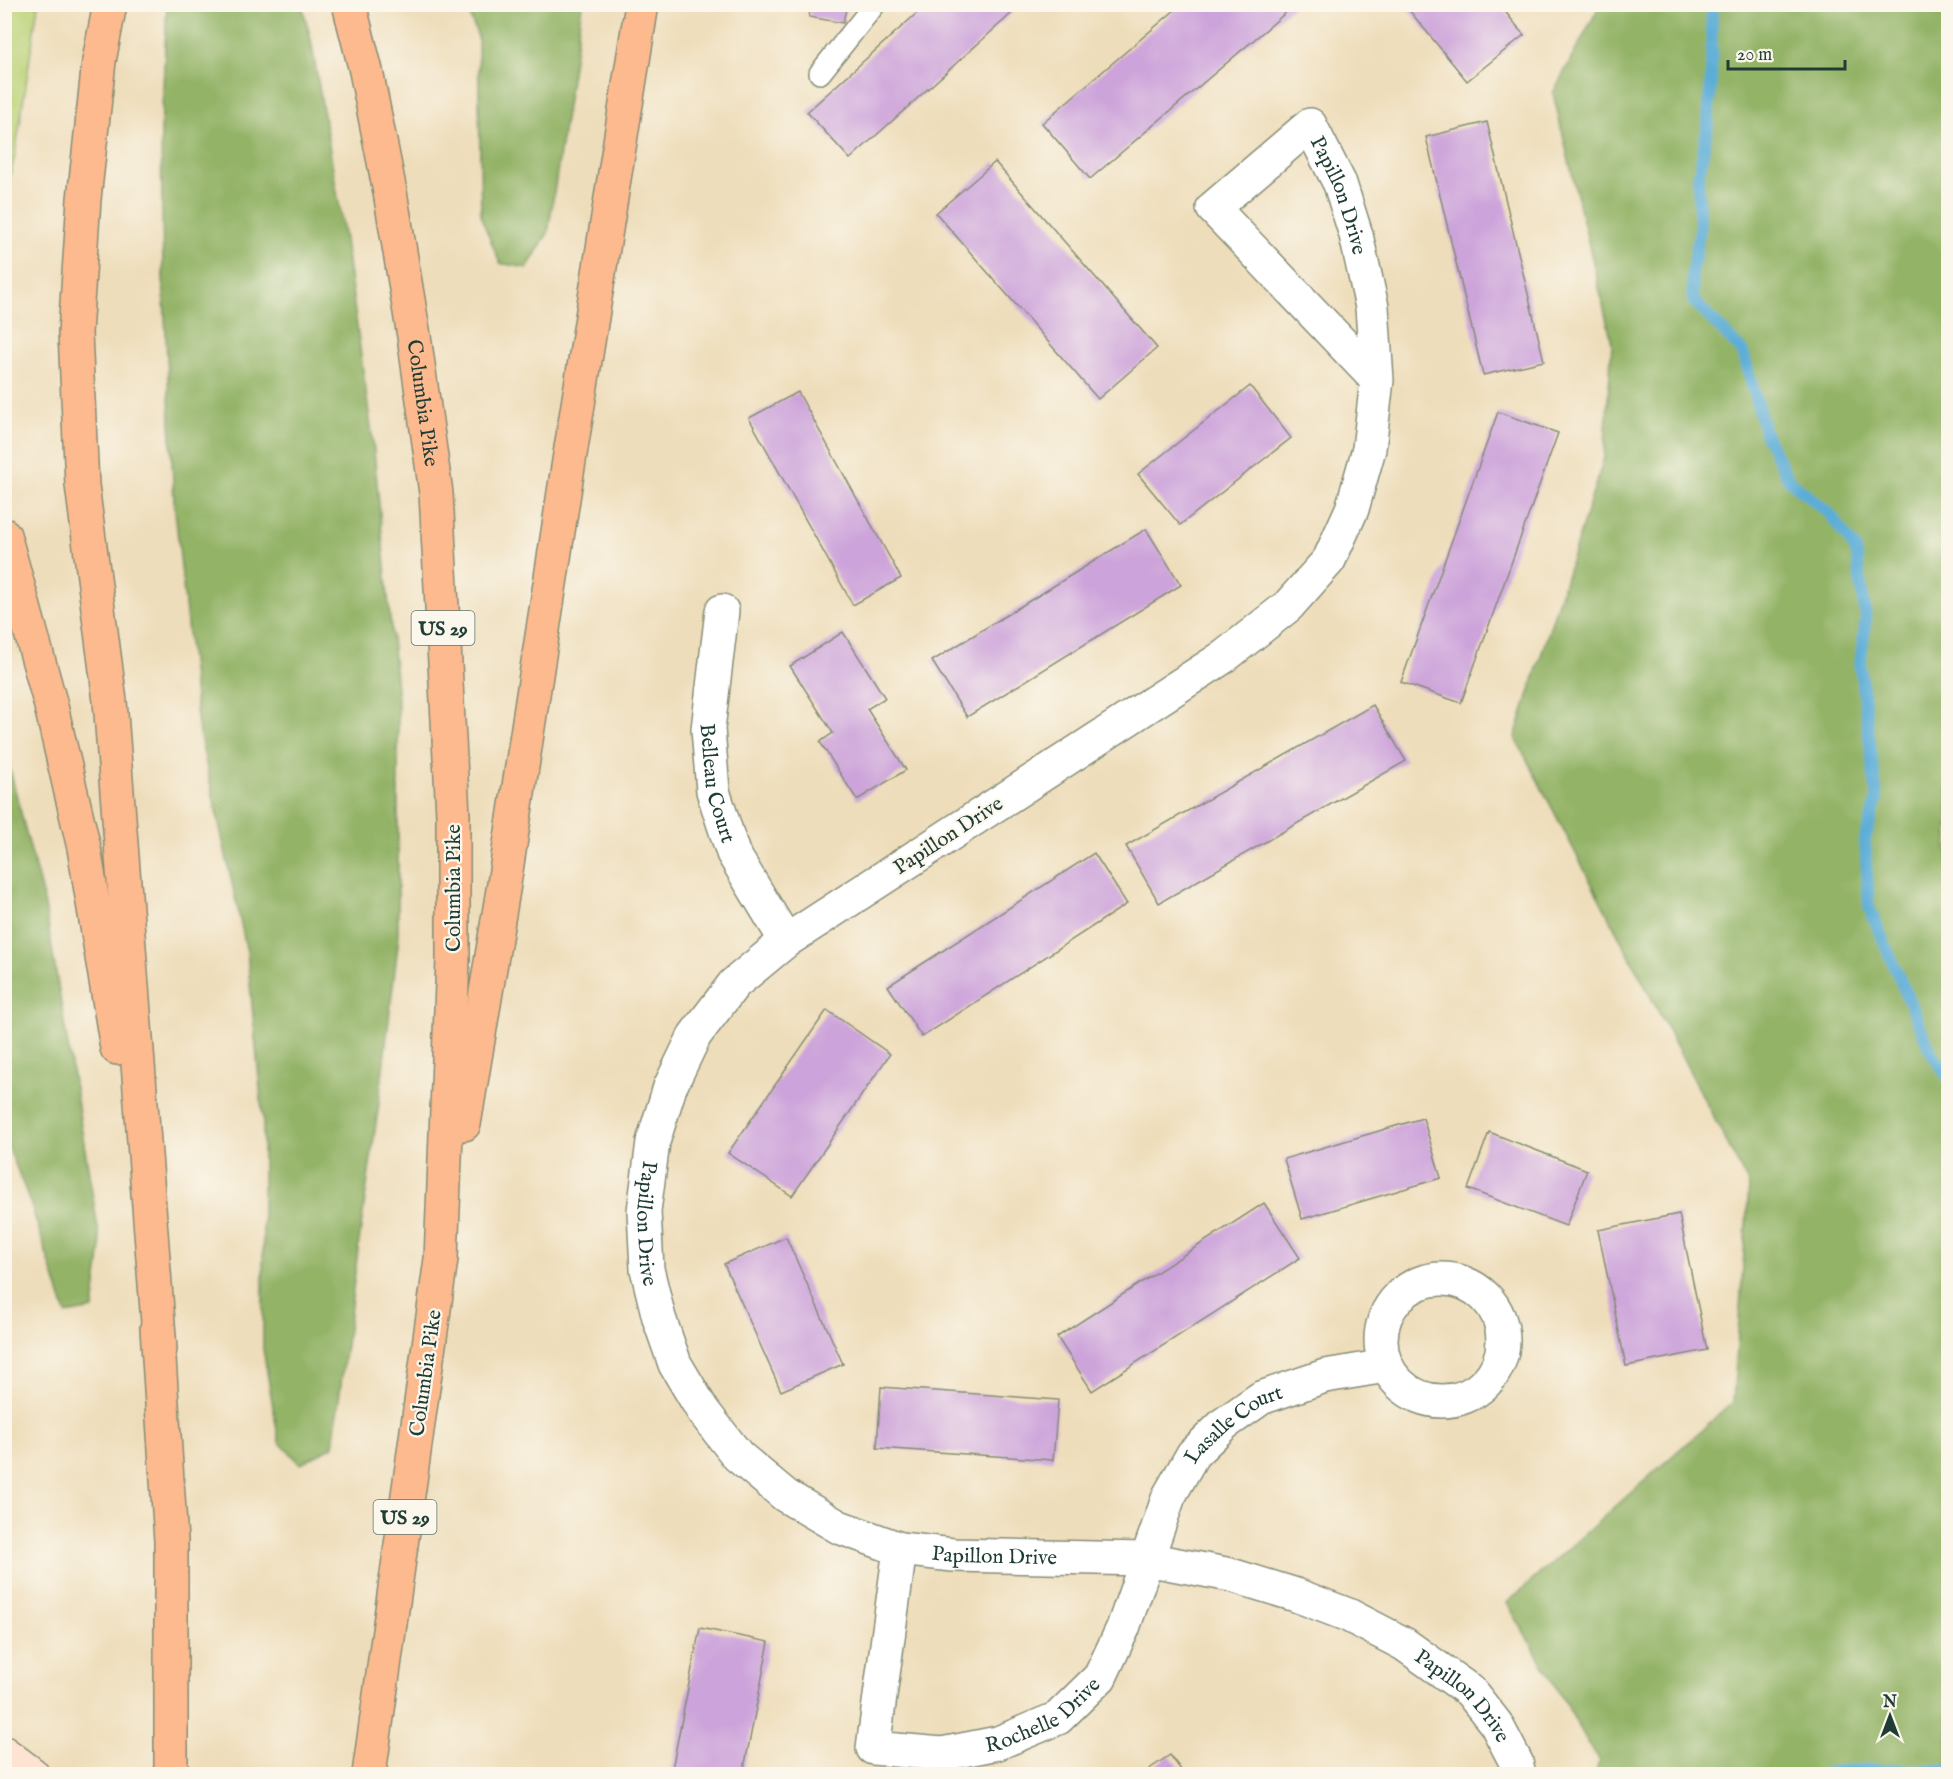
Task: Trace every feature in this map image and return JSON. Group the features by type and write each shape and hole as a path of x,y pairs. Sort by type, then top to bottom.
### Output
{"highway":[{"path":"110,4 99,61 84,199 75,333 82,485 110,701 160,1349 171,1540 171,1759"},
{"name":"Columbia Pike","path":"349,4 366,71 390,192 414,336 436,493 453,815 453,959 441,1259 369,1774"},
{"path":"441,1259 504,884 642,4"},
{"path":"4,535 50,702 84,848 126,1096 160,1349"}],"main road":[{"path":"4,1753 31,1774"}],"street":[{"name":"Papillon Drive","path":"1377,380 1213,208 1310,125 1340,184 1356,235 1372,307 1377,380 1369,448 1352,509 1329,560 1288,606 1225,657 786,941 734,984 695,1035 670,1087 653,1142 645,1210 646,1269 658,1318 675,1364 703,1411 738,1456 786,1496 839,1527 900,1549 953,1555 1146,1559 1231,1575 1296,1595 1348,1616 1404,1644 1470,1691 1496,1724 1516,1762 1519,1774"},
{"name":"Belleau Court","path":"722,611 708,729 713,791 733,854 786,941"},
{"name":"Lasalle Court","path":"1146,1559 1168,1496 1193,1454 1224,1424 1261,1398 1325,1376 1386,1366"},
{"name":"Rochelle Drive","path":"900,1549 873,1748 942,1754 998,1743 1058,1718 1100,1677 1123,1628 1146,1559"}],"lane":[{"path":"820,73 875,4"}],"green space":[{"path":"5,4 38,5 15,155 5,197"},
{"path":"167,5 302,5 311,40 344,233 373,442 398,700 398,944 378,1110 333,1446 301,1464 279,1442 263,1349 263,1121 247,952 198,727 174,501 163,276 161,131"},
{"path":"466,5 582,5 548,233 527,268 500,263 481,217 478,37"},
{"path":"1600,5 1948,5 1948,1774 1596,1774 1599,1761 1507,1603 1733,1402 1749,1185 1515,737 1604,458 1612,343 1553,93"},
{"path":"5,751 45,906 101,1247 93,1309 66,1314 29,1199 5,1139"}],"building":[{"path":"811,4 847,4 843,23 809,17"},
{"path":"927,4 1022,4 850,159 807,112"},
{"path":"1182,4 1296,4 1090,179 1042,123"},
{"path":"1404,4 1499,4 1524,35 1467,81"},
{"path":"1487,122 1544,361 1483,375 1426,137"},
{"path":"995,162 1157,348 1098,399 936,213"},
{"path":"1250,386 1291,438 1180,525 1138,474"},
{"path":"798,392 901,578 853,605 749,418"},
{"path":"1498,412 1558,433 1461,703 1401,682"},
{"path":"1146,529 1181,585 967,717 932,661"},
{"path":"843,632 885,698 867,709 906,770 857,800 820,742 833,733 790,666"},
{"path":"1373,705 1406,761 1159,903 1126,846"},
{"path":"1094,853 1127,904 922,1037 888,986"},
{"path":"827,1010 890,1054 792,1196 728,1153"},
{"path":"1423,1118 1441,1178 1302,1219 1284,1159"},
{"path":"1489,1132 1587,1170 1566,1226 1468,1189"},
{"path":"1264,1203 1300,1258 1092,1391 1057,1337"},
{"path":"1679,1214 1707,1350 1626,1366 1598,1230"},
{"path":"786,1237 843,1364 781,1391 724,1264"},
{"path":"881,1387 1058,1400 1053,1460 877,1448"},
{"path":"700,1628 769,1642 743,1774 671,1774"},
{"path":"1170,1755 1184,1774 1142,1774"}],"waterway":[{"path":"1712,4 1711,78 1708,124 1698,179 1700,229 1692,271 1693,300 1743,352 1766,436 1789,480 1830,514 1856,550 1866,618 1860,665 1877,799 1865,839 1869,907 1931,1052 1948,1077"},
{"path":"1823,1774 1841,1771 1948,1770"}]}
